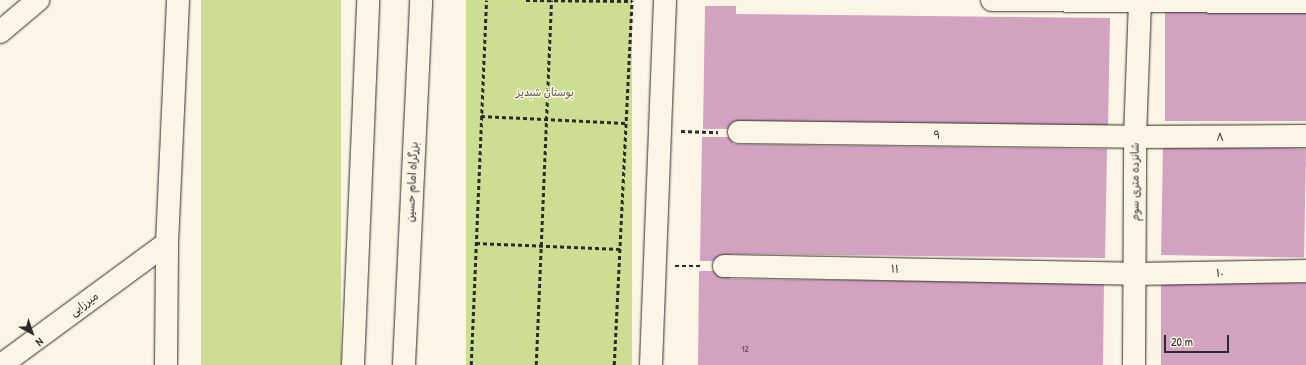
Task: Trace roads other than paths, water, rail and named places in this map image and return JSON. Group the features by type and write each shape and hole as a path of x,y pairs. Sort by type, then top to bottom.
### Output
{"main road":[{"path":"0,32 38,0"},
{"path":"166,365 167,243 178,0"},
{"path":"352,365 368,0"},
{"name":"بزرگراه امام حسین","path":"404,365 421,0"},
{"path":"651,365 665,0"},
{"path":"992,0 1306,2"},
{"name":"شانزده متری سوم","path":"1134,365 1135,137 1140,0"},
{"name":"۹","path":"739,132 1135,137"},
{"name":"۸","path":"1135,137 1306,136"},
{"name":"میرزایی","path":"1,365 167,243"},
{"name":"۱۱","path":"724,266 1134,274"},
{"name":"۱۰","path":"1134,274 1306,271"}],"park label":[{"name":"بوستان شبدیز","path":"545,92"}]}
